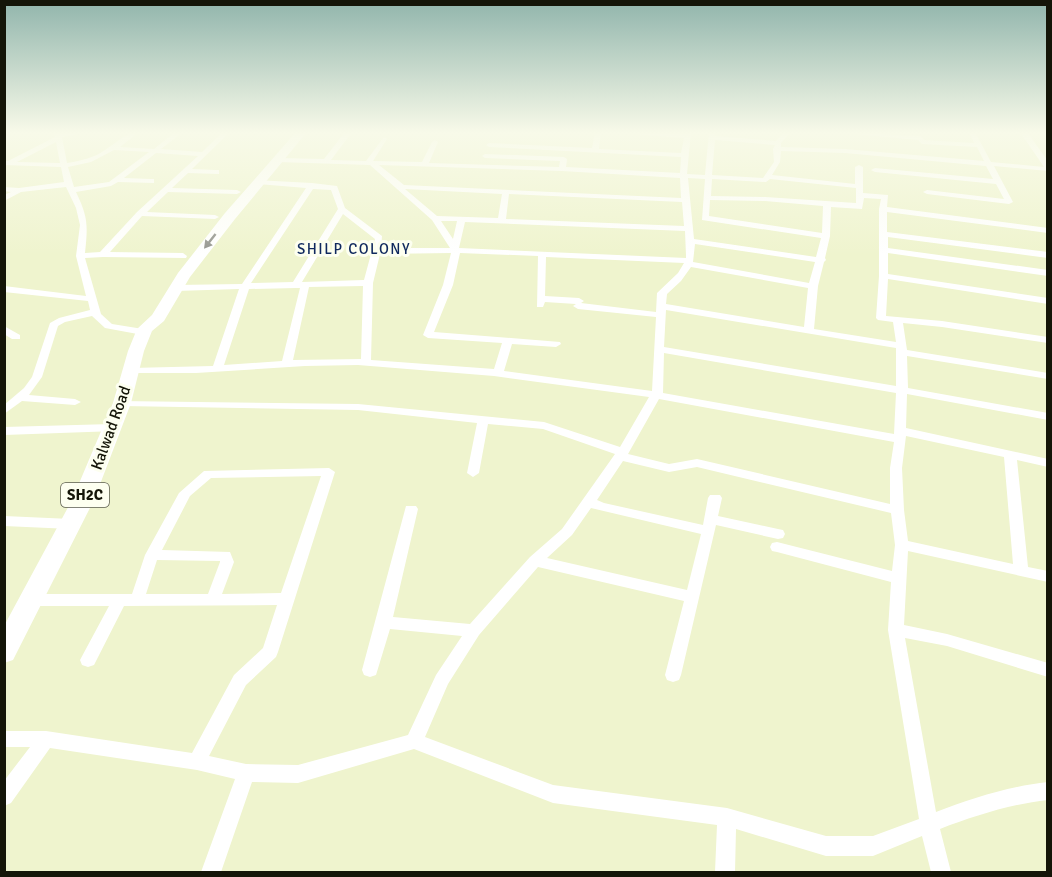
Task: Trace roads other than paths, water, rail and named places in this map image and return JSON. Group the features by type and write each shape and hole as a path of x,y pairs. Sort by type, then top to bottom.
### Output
{"main road":[{"name":"Kalwad Road","path":"4,652 71,525 112,428 144,331 143,319 171,271 254,173"},
{"name":"Kalwad Road","path":"144,331 158,318 176,288 230,216 266,173"}],"street":[{"path":"67,173 80,207 84,225 80,256 94,312 109,326 144,331"},
{"path":"4,189 102,187 126,173"},
{"path":"103,254 140,214 185,173"},
{"path":"383,173 402,187"},
{"path":"642,173 766,180 770,173"},
{"path":"710,173 705,218 826,236"},
{"path":"707,198 859,207 858,173"},
{"path":"899,173 1000,182"},
{"path":"927,192 1010,202 994,173"},
{"path":"414,741 442,680 474,631 535,561 567,532 621,454 657,393 662,293 675,284 689,263 690,235 684,175"},
{"path":"924,215 927,192 925,175"},
{"path":"767,177 858,190 885,197 882,209 884,276 881,318 942,324 1047,340"},
{"path":"117,180 151,181"},
{"path":"258,182 334,188 342,209 379,238 368,283 366,363"},
{"path":"217,369 245,286 312,185"},
{"path":"455,248 435,218 398,187 685,200"},
{"path":"4,199 19,190"},
{"path":"166,190 237,192"},
{"path":"502,220 506,191"},
{"path":"809,330 813,285 822,260 826,236 827,205"},
{"path":"287,363 301,285 342,209"},
{"path":"882,209 1047,231"},
{"path":"140,214 215,217"},
{"path":"435,218 502,220 690,235 822,260"},
{"path":"462,219 448,285 428,335 556,344"},
{"path":"883,234 1047,255"},
{"path":"375,251 455,248 689,263 813,285"},
{"path":"884,250 1047,273"},
{"path":"542,253 540,302 660,311 809,330 1047,376"},
{"path":"80,256 103,254 183,256"},
{"path":"884,276 1047,301"},
{"path":"176,288 368,283"},
{"path":"4,289 92,299"},
{"path":"4,411 20,398 37,377 54,325 62,320 94,312"},
{"path":"898,320 902,391 901,435 896,468 897,510 902,545 896,630 929,824 941,873"},
{"path":"4,329 16,337"},
{"path":"498,374 508,340"},
{"path":"659,349 1047,417"},
{"path":"131,371 217,369 287,363 366,363 498,374 657,393 1010,454 1047,463"},
{"path":"20,398 75,402"},
{"path":"122,403 358,407 544,426 621,454 669,468 697,463 897,510"},
{"path":"473,473 483,420"},
{"path":"4,431 112,428"},
{"path":"1010,454 1021,572"},
{"path":"137,600 152,555 185,493 208,474 329,472 270,652 240,680 197,762"},
{"path":"673,675 687,626 691,597 703,556 715,498"},
{"path":"588,501 601,507 709,525 777,541 898,578"},
{"path":"370,670 411,509"},
{"path":"4,521 71,525"},
{"path":"902,545 1047,577"},
{"path":"152,555 225,556 227,562 213,599"},
{"path":"535,561 691,597"},
{"path":"31,600 286,599"},
{"path":"88,660 120,600"},
{"path":"384,622 474,631"},
{"path":"896,630 947,640 1047,670"},
{"path":"4,739 46,739 197,762 246,773 298,774 414,741 553,794 726,817 826,846 873,846 966,810 1029,793 1047,791"},
{"path":"4,797 46,739"},
{"path":"211,873 246,773"},
{"path":"725,873 726,817"}],"district":[{"name":"SHILP COLONY","path":"354,249"}]}
